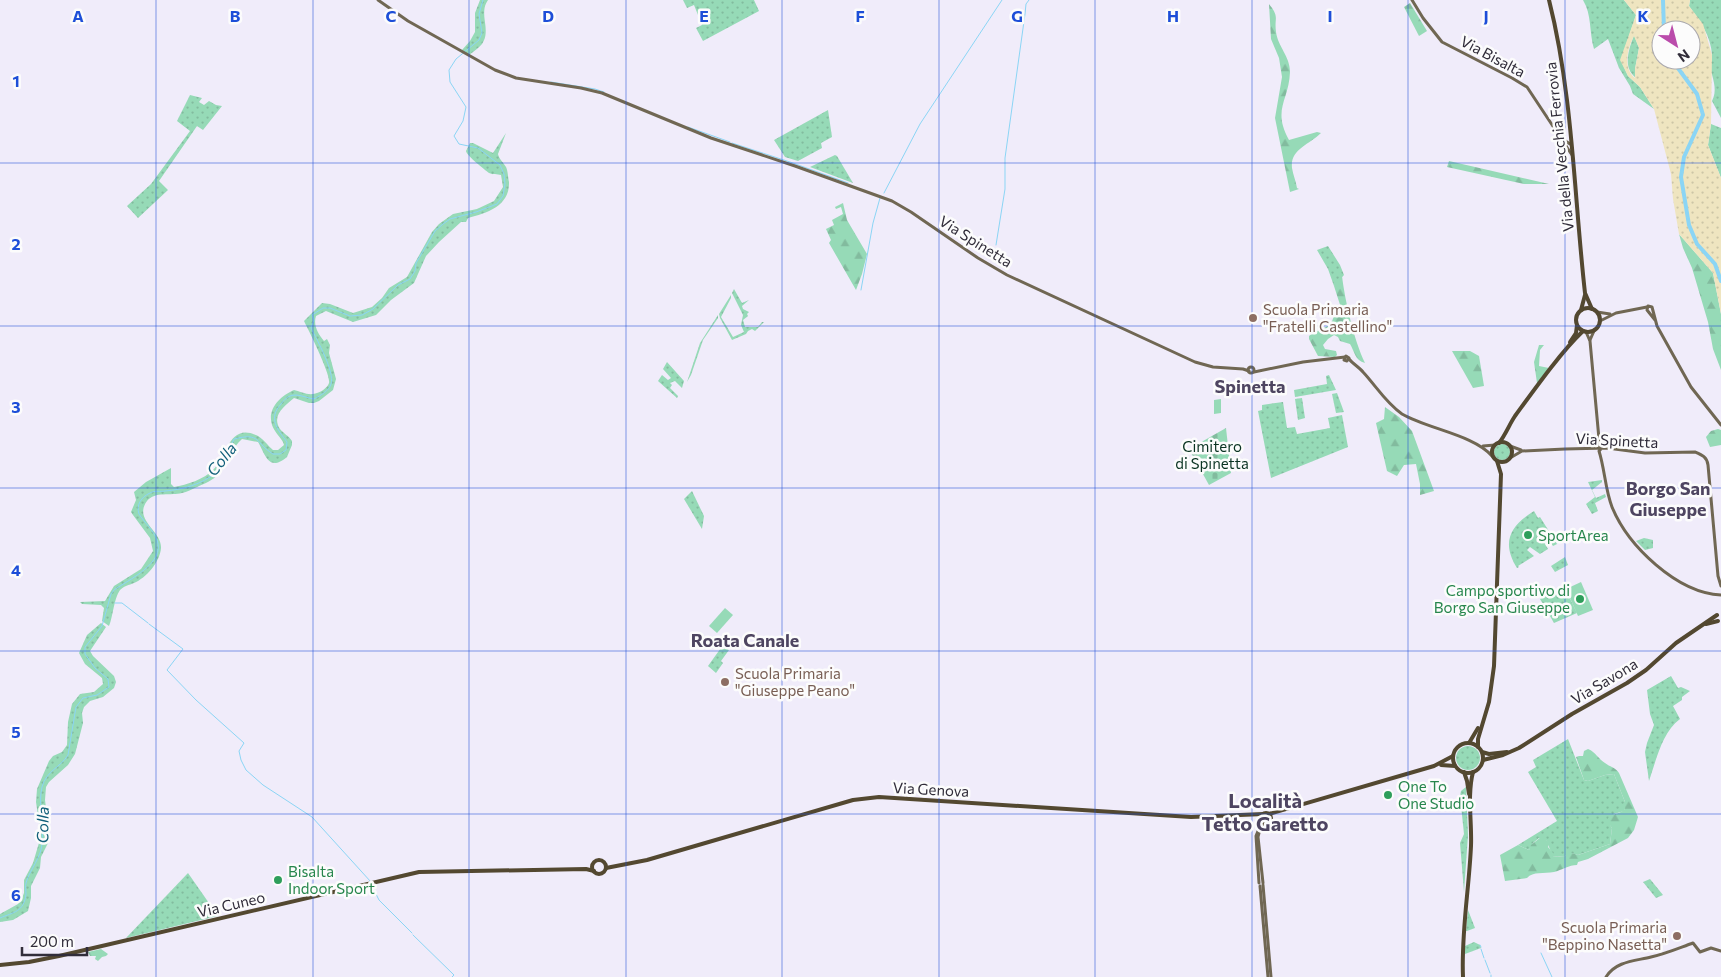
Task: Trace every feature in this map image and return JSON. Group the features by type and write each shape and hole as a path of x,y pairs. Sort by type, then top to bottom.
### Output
{"main road":[{"name":"Via Spinetta","path":"378,0 402,17 460,52 500,72 532,81 581,88 602,94 697,132 902,206 978,258 1007,274 1195,362 1213,367 1259,370 1303,362 1345,359 1365,374 1387,401 1401,413 1409,418 1482,446"},
{"name":"Via Bisalta","path":"1412,0 1423,18 1442,42 1527,87 1572,155"},
{"name":"Via della Vecchia Ferrovia","path":"1549,0 1560,50 1572,155 1585,293 1584,306 1581,311"},
{"path":"1564,143 1570,136"},
{"path":"1564,143 1570,144"},
{"name":"Via della Vecchia Ferrovia","path":"1585,293 1592,309"},
{"path":"1492,456 1492,449 1508,432 1517,414 1576,333 1576,317 1581,311 1592,309 1597,312 1616,313 1651,306 1649,311"},
{"path":"1639,309 1649,311 1691,387 1721,425"},
{"path":"1597,312 1600,321 1590,341 1600,448 1602,451 1601,458 1605,483 1613,508 1624,528 1640,550 1654,564 1671,576 1693,587 1719,595 1721,599"},
{"path":"1600,321 1616,313"},
{"path":"1577,325 1590,341"},
{"path":"1564,352 1584,332 1594,331"},
{"path":"1478,747 1478,739 1491,692 1494,666 1501,474 1512,451 1509,446 1508,432"},
{"path":"1482,446 1505,443 1509,446"},
{"path":"1482,446 1496,461 1501,474"},
{"name":"Via Spinetta","path":"1509,446 1522,450 1600,448 1645,454 1695,452 1701,454 1708,462 1718,576 1721,586"},
{"path":"1496,461 1501,462 1522,450"},
{"path":"1720,614 1716,618 1720,622"},
{"name":"Via Savona","path":"1483,760 1512,751 1637,676 1676,644 1720,614"},
{"name":"Via Savona","path":"1704,624 1720,622"},
{"path":"1455,766 1454,756 1458,748 1468,743 1475,736 1483,719"},
{"path":"1269,977 1256,836 1266,818 1280,812 1434,766 1445,764 1455,766 1464,772 1473,772 1480,768 1483,760 1482,752 1478,747 1468,743"},
{"name":"Via Savona","path":"1482,752 1496,754 1512,751"},
{"path":"1434,766 1454,756"},
{"path":"1464,772 1470,790"},
{"path":"1463,977 1464,934 1471,846 1470,790 1473,772"},
{"name":"Via Genova","path":"606,868 647,860 853,800 866,798 1191,817 1253,815 1266,818"},
{"path":"598,860 604,863 606,868 600,874 586,869 598,860"},
{"name":"Via Genova","path":"604,863 617,866"},
{"path":"592,866 594,871"},
{"name":"Via Cuneo","path":"0,965 58,956 419,872 586,869"},
{"path":"1606,977 1612,968 1692,944 1700,952 1711,948 1721,951"}],"green space":[{"path":"480,0 488,0 484,11 485,39 469,55 462,50 475,32 475,13"},
{"path":"683,0 754,0 759,11 703,41 696,28 702,25 694,5 687,8"},
{"path":"1583,0 1624,0 1636,15 1621,60 1628,76 1640,87 1654,109 1633,94 1619,68 1608,39 1594,49 1588,12"},
{"path":"1690,0 1721,0 1721,118 1712,101 1715,90 1711,69 1710,41 1701,20 1699,20 1689,6"},
{"path":"1410,3 1427,31 1419,36 1404,7"},
{"path":"1269,4 1276,15 1277,37 1286,56 1290,72 1282,113 1284,129 1289,140 1317,132 1321,133 1301,148 1294,156 1292,168 1297,188 1299,189 1290,192 1275,118 1282,77 1279,58 1271,39"},
{"path":"1634,35 1639,48 1635,69 1636,78 1629,69 1628,63"},
{"path":"190,95 202,98 199,102 204,105 209,101 222,106 203,130 197,126 159,181 168,190 138,218 127,206 151,184 190,131 177,121"},
{"path":"828,110 832,137 821,143 822,148 798,161 785,157 774,140"},
{"path":"1711,124 1721,128 1721,178 1708,145"},
{"path":"506,133 498,154 507,169 509,182 506,197 501,203 490,211 468,218 466,222 461,222 426,256 414,283 391,300 376,315 353,322 326,311 316,316 315,323 318,332 324,341 327,339 330,345 329,353 336,379 333,390 319,401 309,403 294,398 280,411 277,419 280,429 292,441 287,457 275,463 271,462 265,456 258,442 242,439 219,474 211,480 184,493 159,495 150,498 147,501 143,514 157,536 161,548 158,559 152,569 134,583 120,590 109,626 102,621 104,608 101,605 82,604 80,602 105,601 114,586 141,569 153,551 150,538 131,512 136,500 134,492 146,482 171,468 171,484 174,487 200,479 213,470 234,437 240,433 247,432 256,435 273,450 278,450 284,445 272,425 271,414 273,408 280,399 294,390 313,394 318,393 327,387 329,383 329,378 315,343 304,321 322,303 330,304 353,313 372,307 389,288 407,277 432,232 439,224 453,214 477,209 494,201 503,187 501,175 489,173 472,159 466,151 470,143 473,143 493,153"},
{"path":"835,155 837,156 853,183 810,167"},
{"path":"1449,161 1549,184 1524,184 1447,167"},
{"path":"843,203 847,220 867,254 856,290 829,243 831,240 826,229 834,225 832,220 843,214 841,207 836,209 835,207"},
{"path":"1679,234 1713,273 1721,314 1721,370 1713,349 1708,322 1692,268"},
{"path":"1328,246 1344,275 1334,286 1328,269 1317,250"},
{"path":"1342,276 1350,320 1365,363 1357,358 1350,344 1340,341 1334,335 1323,345 1325,349 1336,351 1337,355 1335,357 1318,356 1309,339 1311,334 1331,324 1334,316 1342,311 1334,286 1335,282"},
{"path":"734,289 742,303 749,300 742,306 743,309 749,312 748,316 743,320 745,327 758,327 764,322 755,331 752,329 732,340 719,314 731,295 721,317 733,337 744,332 741,325 743,315 732,293"},
{"path":"718,315 718,318 703,340 687,382 700,343"},
{"path":"1539,345 1544,345 1540,350 1539,366 1549,368 1537,383 1534,362"},
{"path":"1452,351 1470,351 1479,356 1484,386 1473,388"},
{"path":"667,362 684,381 682,388 675,381 670,383 672,385 670,388 678,396 677,398 658,381 662,375 668,380 671,378 663,369"},
{"path":"1329,375 1336,390 1295,397 1294,390 1327,384 1326,376"},
{"path":"1337,393 1344,412 1336,413 1332,394"},
{"path":"1302,398 1305,418 1298,420 1295,399"},
{"path":"1221,399 1221,413 1214,414 1214,400"},
{"path":"1283,402 1287,428 1295,427 1297,434 1330,428 1328,418 1342,415 1348,447 1271,478 1258,411 1262,410 1262,405"},
{"path":"1385,407 1399,417 1412,431 1434,491 1420,495 1416,464 1404,465 1397,476 1387,471 1376,423 1384,419"},
{"name":"Cimitero di Spinetta","path":"1226,428 1231,473 1209,485 1189,449"},
{"path":"1721,430 1721,445 1710,447 1706,437 1711,431"},
{"path":"1502,444 1508,446 1510,452 1508,458 1502,460 1496,458 1494,452 1496,446"},
{"path":"1602,480 1592,490 1596,498 1605,494 1606,497 1595,503 1598,511 1592,514 1586,504 1595,497 1588,482"},
{"path":"692,491 704,516 702,529 684,499"},
{"path":"1534,511 1557,544 1553,546 1545,534 1541,537 1548,549 1540,554 1530,547 1527,550 1534,556 1517,568 1510,550 1510,535 1519,523"},
{"path":"1644,538 1653,540 1653,548 1645,550 1636,541"},
{"path":"1565,557 1568,565 1555,572 1551,566"},
{"name":"Campo sportivo di Borgo San Giuseppe","path":"1581,582 1593,610 1578,616 1566,589"},
{"path":"1564,586 1577,613 1554,623 1540,599"},
{"path":"725,608 733,615 717,633 709,626"},
{"path":"101,623 106,627 90,651 114,676 116,682 114,688 103,697 90,701 84,707 82,713 83,723 75,754 68,765 46,787 45,800 50,839 41,857 40,868 31,886 28,911 13,920 0,922 0,914 18,904 24,893 24,880 33,863 41,836 36,802 37,789 49,761 53,756 62,752 67,745 68,722 72,704 80,694 94,692 103,684 102,678 85,664 79,653 87,635"},
{"path":"723,645 729,650 721,661 723,663 716,673 708,666"},
{"path":"1671,676 1678,688 1681,687 1690,691 1673,706 1680,719 1664,739 1649,781 1645,752 1654,725 1650,714 1647,690"},
{"path":"1568,739 1584,780 1588,781 1614,774 1625,802 1625,809 1614,814 1610,825 1612,828 1610,844 1578,855 1571,853 1565,856 1552,857 1547,841 1539,838 1529,850 1518,845 1557,821 1528,772 1536,767 1533,760"},
{"path":"1468,746 1476,750 1480,758 1476,766 1468,770 1460,766 1456,758 1460,750"},
{"path":"1588,749 1619,773 1638,817 1634,830 1628,838 1588,859 1578,862 1577,865 1554,872 1536,874 1527,878 1505,881 1500,855 1518,845 1529,850 1531,845 1541,837 1549,842 1548,847 1553,853 1553,857 1565,856 1569,852 1578,855 1610,844 1612,828 1608,823 1608,818 1623,811 1625,809 1625,802 1614,774 1588,781 1584,780 1576,757 1583,756 1584,751"},
{"path":"1466,787 1468,835 1464,892 1460,843 1464,834 1460,796 1461,791"},
{"path":"188,873 218,916 126,938"},
{"path":"1650,879 1663,895 1656,898 1643,882"},
{"path":"1468,910 1475,928 1466,931"},
{"path":"1474,942 1480,945 1481,948 1465,954 1465,946"},
{"path":"101,949 108,954 98,961 95,959 96,956 90,956 88,952"}],"sand":[{"path":"1624,0 1690,0 1689,6 1700,20 1651,20 1651,70 1701,70 1701,21 1712,55 1711,124 1708,145 1721,178 1721,314 1713,273 1679,234 1671,174 1654,109 1640,87 1628,76 1620,60 1636,15","holes":["1634,36 1639,48 1635,69 1635,78 1631,74 1627,63 1628,51"]}],"waterway":[{"name":"Colla","path":"0,918 14,913 21,908 25,900 26,883 40,854 42,844 42,787 50,773 68,755 76,707 83,698 97,695 109,687 108,679 95,668 85,654 85,647 102,626 111,594 114,590 144,570 156,556 157,540 154,533 139,514 138,507 142,499 152,492 185,488 210,477 221,465 234,439 243,437 253,438 273,454 280,454 286,450 287,442 275,423 277,409 284,400 293,395 314,399 327,391 332,379 328,364 311,328 314,320 312,315 323,308 330,308 350,316 362,315 373,309 398,285 410,279 415,271 416,263 435,231 443,224 450,219 497,204 503,196 505,184 504,174 500,165 478,148 459,144 454,136 463,121 466,107 450,82 449,70 456,59 479,40 482,33 479,14 483,0"},
{"path":"884,193 920,124 1002,0"},
{"path":"996,245 1005,189 1005,158 1026,4 1029,0"},
{"path":"1663,0 1664,20"},
{"path":"1679,70 1697,94 1703,115 1684,157 1681,177 1689,225 1697,244 1715,264 1721,281"},
{"path":"551,82 604,92"},
{"path":"688,127 730,142"},
{"path":"732,143 848,183"},
{"path":"861,290 873,223 880,198"},
{"path":"115,603 122,603 148,623"},
{"path":"149,624 183,649 167,670 196,700 244,743 239,751 246,770 263,785 312,817 371,882"},
{"path":"372,886 379,900 412,933"},
{"path":"413,935 454,975 452,977"},
{"path":"1481,949 1484,958"},
{"path":"1541,953 1552,977"},
{"path":"1485,960 1490,973"}],"place":[{"name":"Scuola Primaria \"Fratelli Castellino\"","path":"1253,318"},
{"name":"SportArea","path":"1528,535"},
{"name":"Campo sportivo di Borgo San Giuseppe","path":"1580,599"},
{"name":"Scuola Primaria \"Giuseppe Peano\"","path":"725,682"},
{"name":"One To One Studio","path":"1388,795"},
{"name":"Bisalta Indoor Sport","path":"278,880"},
{"name":"Scuola Primaria \"Beppino Nasetta\"","path":"1677,936"}],"district":[{"name":"Spinetta","path":"1250,386"},
{"name":"Borgo San Giuseppe","path":"1668,498"},
{"name":"Roata Canale","path":"745,640"},
{"name":"Località Tetto Garetto","path":"1265,812"}]}
